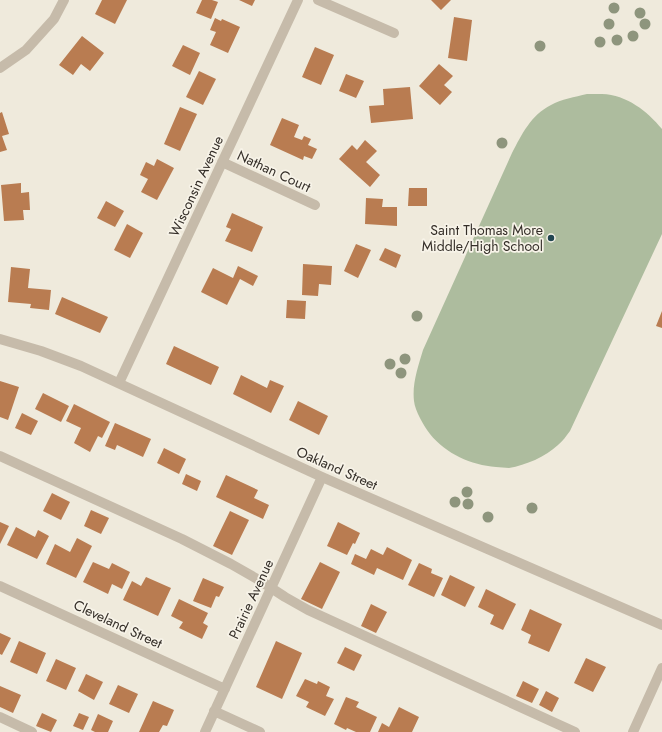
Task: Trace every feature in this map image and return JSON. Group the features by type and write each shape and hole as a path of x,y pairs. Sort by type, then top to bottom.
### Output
{"street":[{"path":"0,68 26,50 54,19 64,0"},
{"name":"Wisconsin Avenue","path":"119,383 298,0"},
{"path":"318,0 394,34"},
{"name":"Nathan Court","path":"222,162 315,205"},
{"name":"Oakland Street","path":"0,339 41,351 119,383 322,477 662,625"},
{"path":"0,456 182,539 231,564 308,610 575,732"},
{"name":"Prairie Avenue","path":"205,732 322,477"},
{"name":"Cleveland Street","path":"0,586 225,689"},
{"path":"633,732 662,668"},
{"path":"214,711 260,732"},
{"path":"0,717 32,732"}],"green space":[{"path":"587,94 602,94 620,97 643,110 662,129 662,234 570,431 553,449 535,460 522,465 509,468 477,464 451,453 436,441 423,423 414,401 415,382 419,363 423,350 512,153 523,132 544,109 559,101"}],"building":[{"path":"102,0 127,0 115,24 95,14"},
{"path":"202,0 212,0 218,2 211,19 196,13"},
{"path":"239,0 255,0 252,6"},
{"path":"431,0 451,0 441,10"},
{"path":"454,17 472,20 467,61 448,58"},
{"path":"215,18 221,21 222,19 240,27 228,53 210,45 216,32 210,30"},
{"path":"82,36 104,53 90,71 81,64 73,75 59,65"},
{"path":"183,45 200,53 190,75 172,66"},
{"path":"315,47 334,55 321,85 302,77"},
{"path":"439,64 453,76 444,85 452,92 440,105 419,86"},
{"path":"199,71 216,79 203,105 186,97"},
{"path":"346,74 364,81 356,98 339,91"},
{"path":"410,87 413,119 371,123 369,106 384,105 383,89"},
{"path":"180,107 197,114 180,151 164,144"},
{"path":"2,112 9,134 2,136 7,150 0,152 0,113"},
{"path":"282,118 299,125 294,137 302,140 304,136 311,139 308,145 317,149 312,159 304,156 303,160 270,145"},
{"path":"365,140 377,151 366,162 380,175 370,187 339,159 352,145 357,150"},
{"path":"157,159 174,168 157,200 141,192 148,179 140,175 146,162 154,166"},
{"path":"21,183 21,193 29,192 30,210 23,210 24,220 4,221 1,185"},
{"path":"409,188 427,188 427,206 408,206"},
{"path":"366,198 383,199 382,207 397,207 397,226 365,224"},
{"path":"106,201 124,211 115,227 97,218"},
{"path":"232,213 263,227 252,252 225,241 231,229 226,227"},
{"path":"127,224 143,233 130,258 114,250"},
{"path":"356,244 371,250 358,278 344,271"},
{"path":"385,248 401,255 396,268 379,260"},
{"path":"303,264 332,266 331,285 319,284 318,296 302,295"},
{"path":"238,266 258,276 253,286 240,279 227,305 201,292 213,268 233,278"},
{"path":"11,267 30,269 28,288 51,290 49,310 30,308 31,304 8,302"},
{"path":"62,297 108,317 100,333 55,314"},
{"path":"287,300 306,301 305,319 286,318"},
{"path":"662,311 662,328 656,326"},
{"path":"174,346 219,367 211,385 166,364"},
{"path":"241,375 267,388 270,380 284,386 271,413 233,394"},
{"path":"0,381 19,387 8,420 0,417"},
{"path":"43,393 69,406 61,422 35,409"},
{"path":"298,401 328,416 319,435 289,420"},
{"path":"74,404 110,422 102,438 98,436 90,452 74,443 81,428 66,421"},
{"path":"22,413 38,421 31,435 15,428"},
{"path":"115,423 151,439 143,457 117,445 115,450 105,446"},
{"path":"164,448 186,459 179,474 157,463"},
{"path":"186,474 201,481 197,491 182,484"},
{"path":"226,475 258,490 254,498 269,505 263,519 216,497"},
{"path":"52,493 70,502 61,520 43,511"},
{"path":"91,510 109,518 101,534 84,526"},
{"path":"230,511 249,520 232,555 213,546"},
{"path":"0,522 9,526 0,544"},
{"path":"338,522 360,533 355,544 353,543 347,555 327,546"},
{"path":"16,527 35,537 38,530 49,536 37,559 7,545"},
{"path":"77,538 92,546 76,578 46,564 55,544 70,552"},
{"path":"387,547 412,560 403,580 377,568 374,575 351,564 355,554 366,559 371,549 383,555"},
{"path":"93,562 109,569 112,563 130,572 122,589 112,584 108,594 83,582"},
{"path":"320,562 340,572 322,609 301,599"},
{"path":"419,563 432,569 431,573 443,578 434,597 408,585"},
{"path":"450,575 475,587 465,607 441,595"},
{"path":"146,577 171,588 158,616 123,600 132,581 141,586"},
{"path":"203,578 224,587 219,597 216,596 211,608 193,601"},
{"path":"486,589 516,604 503,630 490,624 494,615 478,607"},
{"path":"179,599 208,613 203,623 208,626 202,639 179,628 183,622 171,616"},
{"path":"371,604 387,612 376,633 361,626"},
{"path":"530,609 562,624 549,652 528,643 531,635 521,630"},
{"path":"0,633 11,638 2,655 0,654"},
{"path":"19,641 46,653 37,674 10,662"},
{"path":"276,641 302,653 282,699 256,687"},
{"path":"345,647 362,655 354,671 337,663"},
{"path":"586,658 606,667 593,692 574,683"},
{"path":"56,659 76,668 66,690 46,681"},
{"path":"86,674 103,682 94,700 78,691"},
{"path":"305,679 317,684 318,681 330,687 326,696 334,699 325,716 306,707 309,702 296,696"},
{"path":"523,681 539,689 532,703 516,696"},
{"path":"118,685 138,694 129,713 109,704"},
{"path":"0,686 21,695 13,713 0,707"},
{"path":"546,691 559,698 552,712 539,705"},
{"path":"346,697 359,702 356,707 377,717 370,732 356,732 347,728 346,730 334,724"},
{"path":"153,701 174,710 167,726 163,725 159,732 139,732"},
{"path":"399,707 419,717 412,732 378,732 382,723 389,727"},
{"path":"42,713 57,720 51,732 36,726"},
{"path":"79,713 89,717 83,730 73,726"},
{"path":"98,714 113,721 108,732 95,732 91,730"}],"place":[{"name":"Saint Thomas More Middle/High School","path":"551,238"}]}
